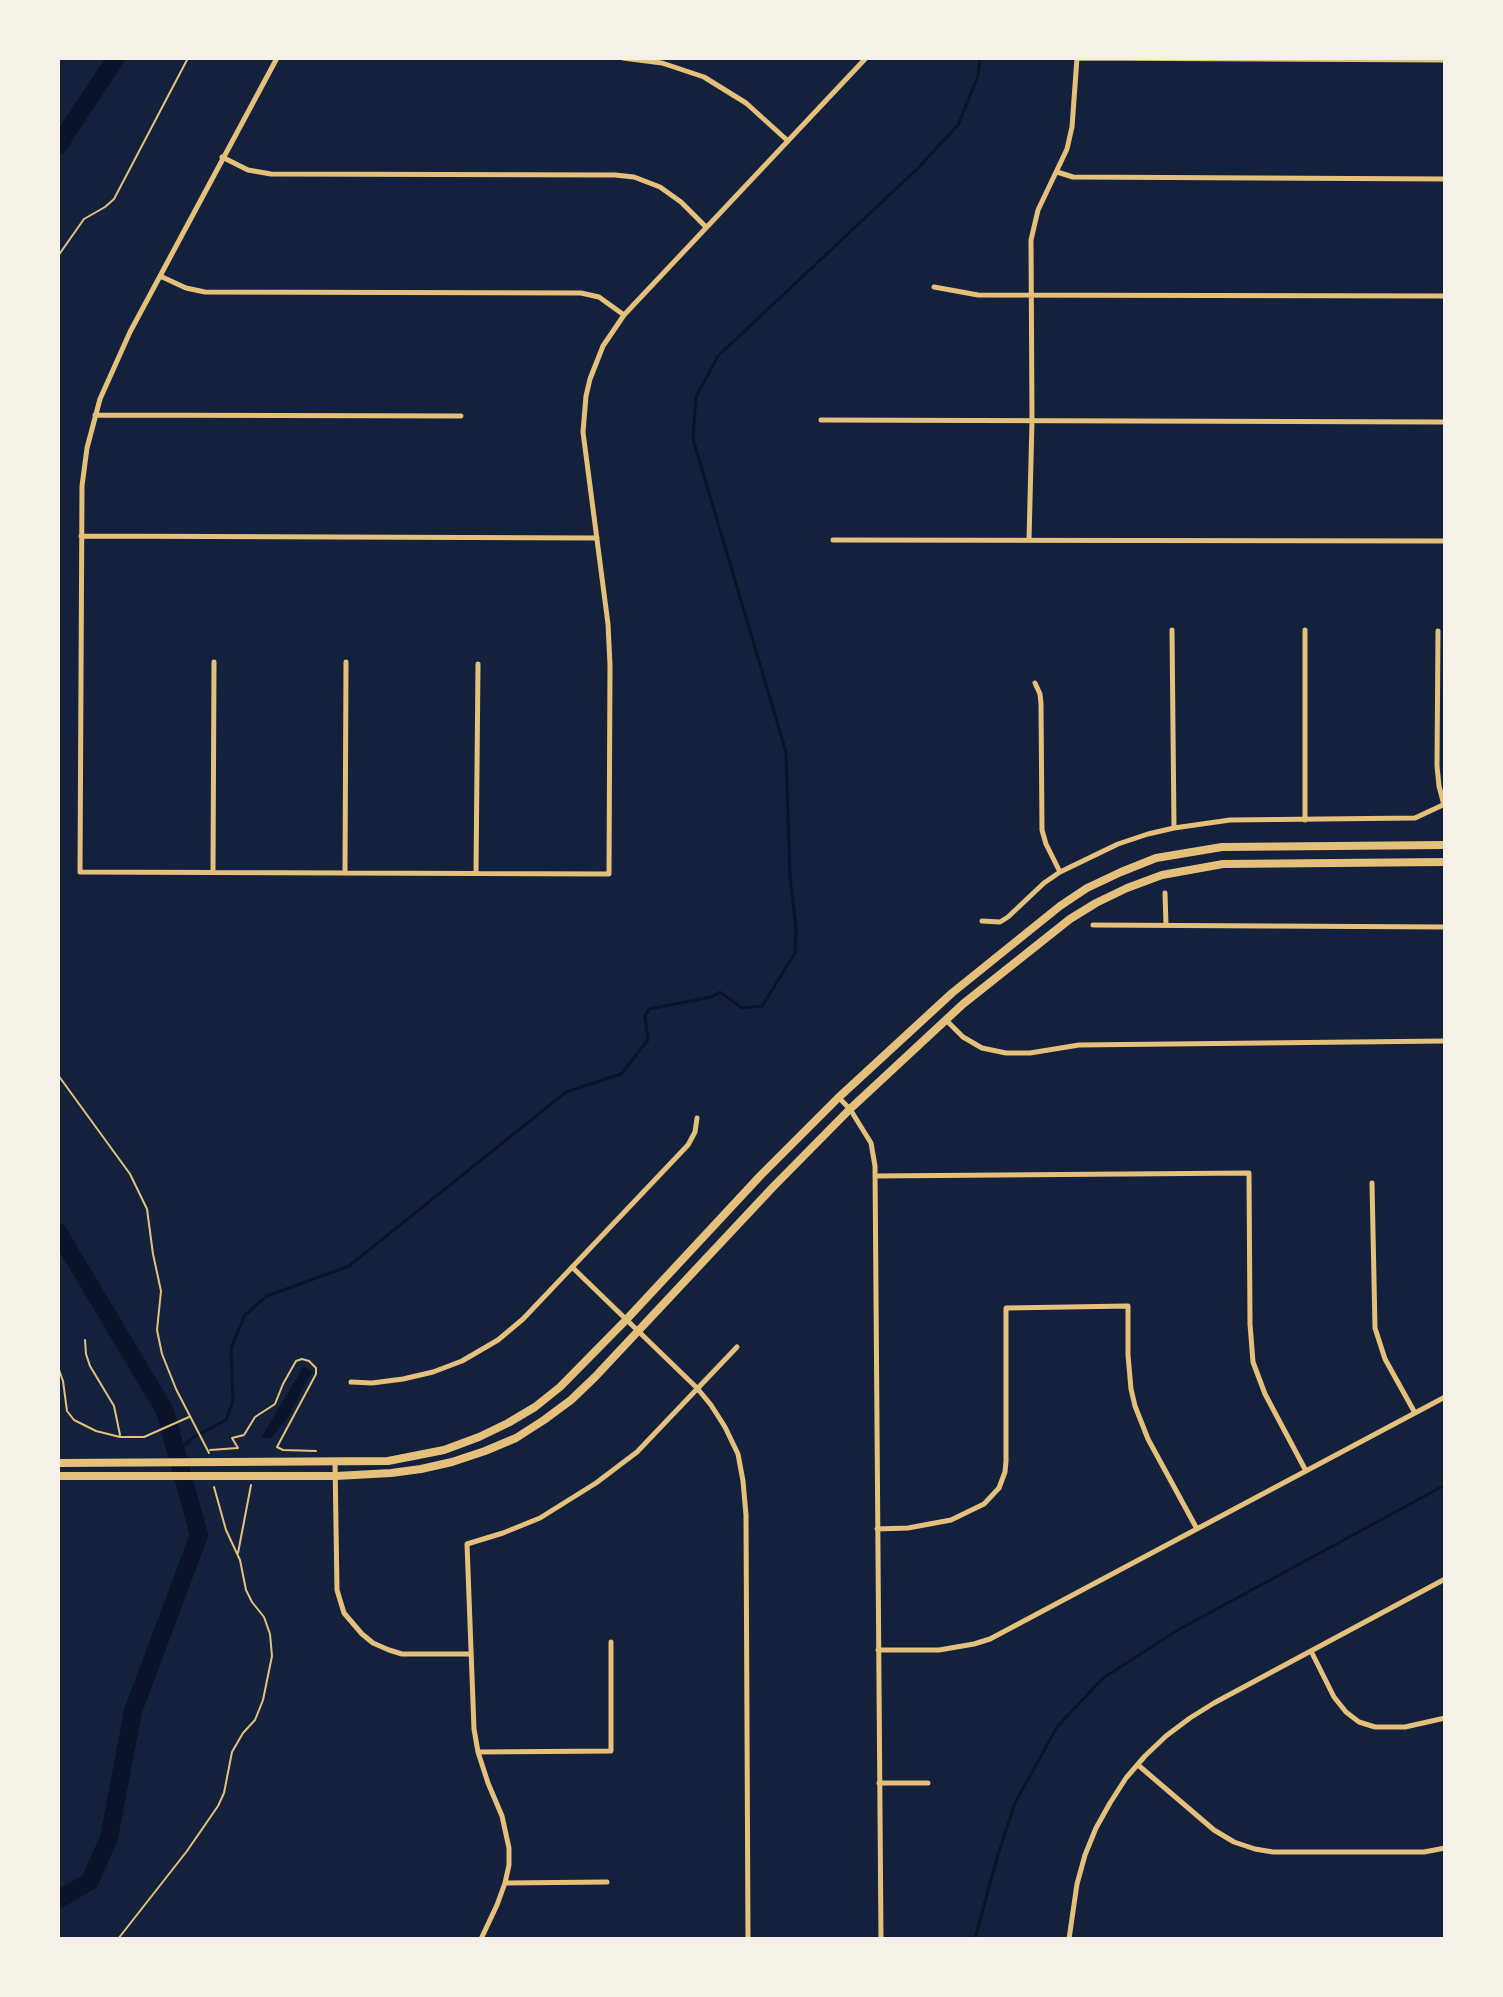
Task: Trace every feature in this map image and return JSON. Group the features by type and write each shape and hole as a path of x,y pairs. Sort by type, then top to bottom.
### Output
{"main road":[{"path":"58,1463 388,1461 444,1450 508,1423 560,1387 838,1098 952,993 1087,888 1156,858 1222,847 1445,845"},
{"path":"1222,847 1223,864"},
{"path":"58,1476 336,1476 391,1473 452,1462 516,1438 571,1400 850,1109 963,1004 1070,919 1127,888 1162,875 1223,864 1445,862"}],"street":[{"path":"277,58 114,365 95,415 83,474 80,872 609,874 608,624 583,432 586,396 596,362 624,315 866,58"},
{"path":"623,58 662,63 704,77 746,103 788,141"},
{"path":"1029,540 1031,240 1038,210 1067,149 1072,127 1077,58 1445,60"},
{"path":"222,157 239,167 271,174 634,177 660,187 681,202 706,227"},
{"path":"1057,172 1073,177 1445,179"},
{"path":"160,276 186,288 205,292 581,293 599,297 624,315"},
{"path":"934,287 978,295 1030,296 1445,296"},
{"path":"95,415 461,416"},
{"path":"821,420 1445,422"},
{"path":"81,536 597,538"},
{"path":"833,540 1445,541"},
{"path":"1172,630 1174,828"},
{"path":"1305,630 1305,820"},
{"path":"982,921 992,923 1008,917 1060,872 1118,844 1148,834 1230,820 1415,818 1444,804 1437,766 1438,631"},
{"path":"213,872 214,662"},
{"path":"345,873 346,662"},
{"path":"476,873 478,664"},
{"path":"1035,683 1041,704 1042,830 1060,872"},
{"path":"1165,893 1166,925"},
{"path":"1093,925 1445,927"},
{"path":"946,1020 963,1037 982,1048 1006,1053 1030,1053 1079,1045 1445,1041"},
{"path":"838,1098 850,1109 871,1143 874,1155 881,1939"},
{"path":"351,1382 372,1383 433,1372 462,1361 498,1340 523,1319 688,1145 695,1132 697,1118"},
{"path":"875,1176 1249,1173 1253,1362 1265,1394 1306,1471"},
{"path":"1372,1183 1375,1328 1385,1359 1415,1413"},
{"path":"572,1267 697,1388 725,1427 738,1454 746,1515 748,1939"},
{"path":"877,1529 908,1528 951,1520 984,1504 999,1488 1006,1461 1006,1308 1128,1306 1128,1355 1135,1406 1148,1439 1197,1529"},
{"path":"481,1939 505,1883 509,1848 502,1816 478,1752 474,1729 467,1544 540,1518 596,1483 637,1452 737,1347"},
{"path":"878,1650 939,1650 990,1639 1445,1397"},
{"path":"335,1462 337,1590 344,1613 362,1634 389,1650 402,1654 471,1654"},
{"path":"1069,1939 1077,1884 1096,1828 1138,1765 1166,1736 1214,1703 1445,1579"},
{"path":"478,1752 611,1751 611,1642"},
{"path":"1311,1651 1334,1697 1359,1722 1375,1727 1405,1727 1445,1718"},
{"path":"1138,1765 1214,1830 1234,1842 1255,1849 1273,1852 1424,1852 1445,1848"},
{"path":"879,1783 928,1783"},
{"path":"505,1883 607,1882"}],"path":[{"path":"58,256 84,219 114,199 188,58"},
{"path":"58,1075 130,1174 147,1209 161,1291 158,1340 176,1389 211,1457"},
{"path":"85,1340 90,1366 114,1406 120,1437"},
{"path":"208,1450 238,1448 232,1438 244,1435 255,1417 275,1404 296,1361 302,1359 316,1368 316,1374 277,1447 283,1450 314,1450 320,1454"},
{"path":"58,1367 67,1411 74,1420 96,1431 120,1437 144,1437 190,1417"},
{"path":"238,1554 250,1475"},
{"path":"118,1939 218,1806 224,1793 232,1752 260,1711 272,1646 264,1617 246,1590 238,1554 226,1530 214,1486"}],"water":[{"path":"304,1366 312,1372 289,1416 271,1438 261,1438"}],"waterway":[{"path":"58,146 116,58"},
{"path":"176,1453 192,1438 226,1420 233,1401 231,1348 245,1315 267,1296 349,1266 566,1092 621,1074 648,1040 645,1016 649,1009 711,997 720,992 742,1008 762,1006 795,953 786,752 693,439 696,397 718,356 917,169 958,125 978,76 980,58"},
{"path":"58,1232 165,1411 199,1535 133,1711 109,1838 90,1881 58,1900"},
{"path":"975,1939 1015,1803 1057,1727 1103,1678 1178,1630 1445,1485"}]}
